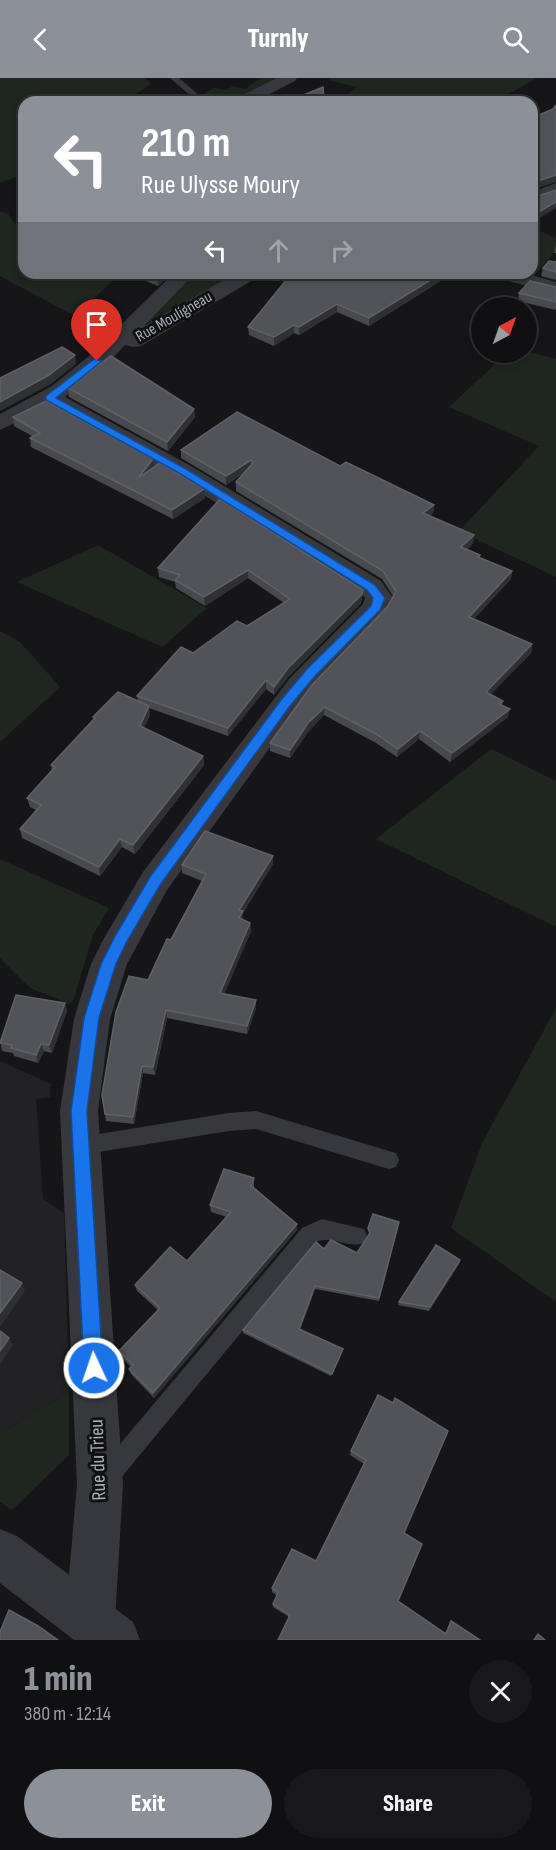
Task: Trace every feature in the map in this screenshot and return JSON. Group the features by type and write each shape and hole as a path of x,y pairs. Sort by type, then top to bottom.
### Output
{"street":[{"path":"253,96 289,78"},
{"path":"538,196 556,189"},
{"path":"0,423 49,398 97,361 179,279"},
{"name":"Rue Mouligneau","path":"97,361 240,279"},
{"path":"523,279 556,288"},
{"name":"Rue du Trieu","path":"49,398 183,471 371,587 376,592 379,602 306,678 155,881 120,940 109,964 92,1018 79,1111 100,1484 103,1631"},
{"path":"0,1553 103,1631"}],"lane":[{"path":"174,78 195,96"},
{"path":"80,1146 229,1122 256,1120 389,1161"},
{"path":"100,1484 309,1235 322,1229 357,1236"}],"shaded area":[{"path":"0,78 145,78 151,84 133,96 18,96 18,176 0,183"},
{"path":"261,78 278,78 243,96 202,95 214,88 226,90 233,86 245,89"},
{"path":"331,78 537,78 503,96 344,96 357,87 328,80"},
{"path":"0,211 8,214 18,227 18,279 115,279 75,316 0,276"},
{"path":"538,230 556,238 556,250 538,271"},
{"path":"186,279 229,279 152,324 148,322"},
{"path":"537,354 556,359 556,577 459,531 539,446 449,407 496,363 537,363"},
{"path":"98,545 207,608 162,647 17,582"},
{"path":"0,631 20,642 60,687 0,742"},
{"path":"491,749 556,781 556,927 376,839"},
{"path":"0,859 109,908 93,935 74,998 70,1004 30,988 0,958"},
{"path":"556,1008 556,1302 451,1228 482,1143"},
{"path":"0,1061 51,1084 50,1097 36,1099 43,1199 64,1213 69,1392 0,1433"},
{"path":"69,1392 69,1455 12,1510 0,1502 0,1433"}],"building":[{"path":"323,87 324,96 301,96"},
{"path":"556,105 556,175 538,181 538,115 553,109"},
{"path":"556,190 556,202 538,212 538,196"},
{"path":"549,261 556,262 556,272 543,268"},
{"path":"287,279 432,279 369,318 337,304 299,327 294,325 274,337 248,327"},
{"path":"530,281 556,287 556,302 537,297 519,293"},
{"path":"62,347 75,355 49,375 0,402 0,378"},
{"path":"111,356 194,409 167,442 68,388"},
{"path":"46,401 153,459 138,478 160,463 204,489 172,510 30,438 40,433 13,417"},
{"path":"237,412 340,466 346,462 434,505 423,513 474,535 461,547 480,555 478,557 512,571 469,617 532,644 486,692 503,701 499,704 510,709 452,753 420,731 398,749 376,734 325,707 308,723 290,750 270,743 312,685 388,606 396,591 383,571 236,482 253,463 251,460 226,476 181,450"},
{"path":"220,499 363,590 362,594 288,668 274,687 266,680 228,728 137,696 181,647 193,653 237,621 247,626 290,599 248,570 204,597 175,580 180,575 158,568"},
{"path":"118,692 149,706 140,726 203,756 133,845 120,839 99,867 20,829 41,805 27,798 55,767 51,765"},
{"path":"205,831 273,856 239,910 243,911 239,918 250,923 220,993 256,1000 247,1026 166,1010 153,1067 142,1066 133,1117 105,1114 102,1095 116,1012 129,976 148,980 167,939 171,940 206,874 182,865"},
{"path":"16,995 65,1003 49,1045 41,1044 36,1055 11,1048 12,1045 0,1043"},
{"path":"224,1169 254,1178 251,1186 297,1224 153,1393 129,1369 133,1365 119,1351 160,1308 135,1285 170,1247 187,1261 231,1212 210,1205"},
{"path":"373,1214 399,1222 379,1298 315,1286 299,1329 343,1349 332,1374 243,1330 316,1242 324,1249 331,1240 357,1253 370,1233 368,1228"},
{"path":"436,1245 460,1260 430,1307 399,1302"},
{"path":"0,1270 22,1283 0,1313"},
{"path":"0,1331 9,1338 0,1351"},
{"path":"378,1395 393,1403 395,1398 448,1431 404,1533 422,1544 398,1601 446,1634 451,1621 480,1640 278,1640 290,1615 273,1604 278,1593 272,1588 292,1549 316,1561 366,1460 351,1451"},
{"path":"9,1610 58,1640 0,1640 0,1632"},
{"path":"538,1634 545,1640 534,1640"}],"route":[{"path":"94,1368 79,1111 92,1018 109,964 120,940 155,881 286,703 300,685 379,602 376,592 371,587 183,471 49,398 97,361"}]}
